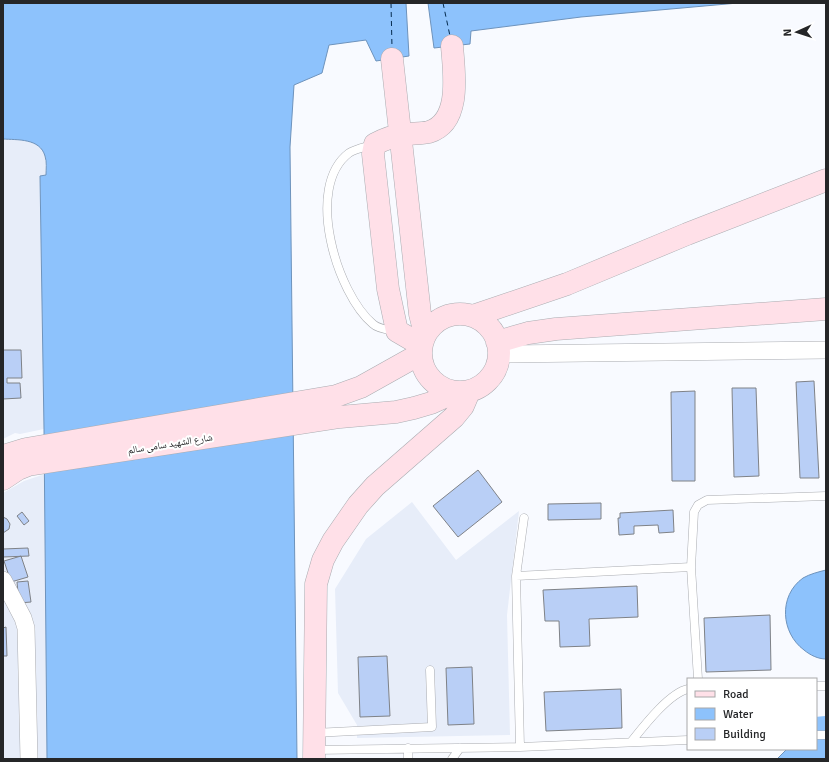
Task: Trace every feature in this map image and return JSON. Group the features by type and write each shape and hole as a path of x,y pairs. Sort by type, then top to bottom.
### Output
{"main road":[{"path":"422,344 397,331 391,308 386,274 372,154 375,144 386,139 400,135 429,132 443,124 451,110 455,90 452,46"},
{"path":"392,59 420,314 423,368 431,380 438,386 446,390 462,392 482,385 488,380 496,368 498,348 494,333 481,320 473,316 454,314 438,320 430,326 422,344"},
{"path":"473,316 567,284 686,234 826,180"},
{"path":"498,348 528,333 556,329 826,309"},
{"name":"شارع الشهيد سامى سالم","path":"3,479 18,469 27,457 336,396 361,387 422,344"},
{"path":"314,747 316,584 323,560 337,535 358,505 375,486 454,416 463,406 462,392"},
{"name":"شارع الشهيد سامى سالم","path":"3,456 27,457 340,417 396,412 431,403 462,392"}],"street":[{"path":"498,348 826,350"},
{"path":"3,580 23,618 26,628 29,759"}],"lane":[{"path":"375,144 350,153 340,164 330,182 326,210 332,249 346,286 359,310 374,326 397,331"},
{"path":"698,678 691,567 694,512 698,504 707,500 826,496"},
{"path":"520,747 516,576 524,518"},
{"path":"516,576 691,567"},
{"path":"314,747 432,727 430,670"},
{"path":"631,742 648,720 669,701 687,689"},
{"path":"314,747 520,747 687,740"},
{"path":"408,748 408,759"},
{"path":"452,759 460,748"}],"shaded area":[{"path":"3,139 29,141 37,144 42,149 45,156 46,176 40,176 44,429 20,434 15,433 3,439"},
{"path":"45,474 47,759 3,759 3,493 24,481"},
{"path":"412,502 456,560 519,511 507,615 510,735 357,738 357,725 338,693 335,589 366,539"}],"water":[{"path":"3,3 406,3 409,56 376,61 366,40 329,45 322,73 294,85 290,147 297,759 47,759 40,176 46,175 46,163 42,150 33,143 21,140 3,139"},
{"path":"428,3 738,3 581,17 471,31 470,44 434,48"},
{"path":"826,570 826,659 811,655 796,643 787,624 786,604 789,594 803,578"},
{"path":"817,738 826,739 826,759 777,759 786,750 817,750"}],"building":[{"path":"3,350 21,350 22,378 7,378 7,383 20,383 21,398 3,399"},
{"path":"814,381 819,478 800,478 796,382"},
{"path":"732,388 756,388 759,476 734,477"},
{"path":"695,391 695,481 672,481 671,392"},
{"path":"478,470 502,502 458,537 433,506"},
{"path":"601,503 601,519 548,520 548,504"},
{"path":"673,510 674,532 659,533 658,525 634,526 634,534 619,535 618,518 620,518 620,513"},
{"path":"22,512 29,521 24,525 17,516"},
{"path":"3,517 7,519 10,524 9,529 3,533"},
{"path":"28,548 29,556 3,557 3,549"},
{"path":"21,556 28,577 11,582 4,561"},
{"path":"28,581 31,602 19,603 17,582"},
{"path":"637,586 638,617 589,619 590,646 560,647 559,621 545,621 543,590"},
{"path":"770,615 771,670 706,672 704,618"},
{"path":"6,627 7,656 3,656 3,628"},
{"path":"387,656 390,716 360,717 358,657"},
{"path":"472,667 474,724 448,725 446,668"},
{"path":"621,689 622,728 546,731 544,692"}],"waterway":[{"path":"817,726 826,725"}],"ferry route":[{"path":"391,3 392,48"},
{"path":"443,3 450,36"}]}
